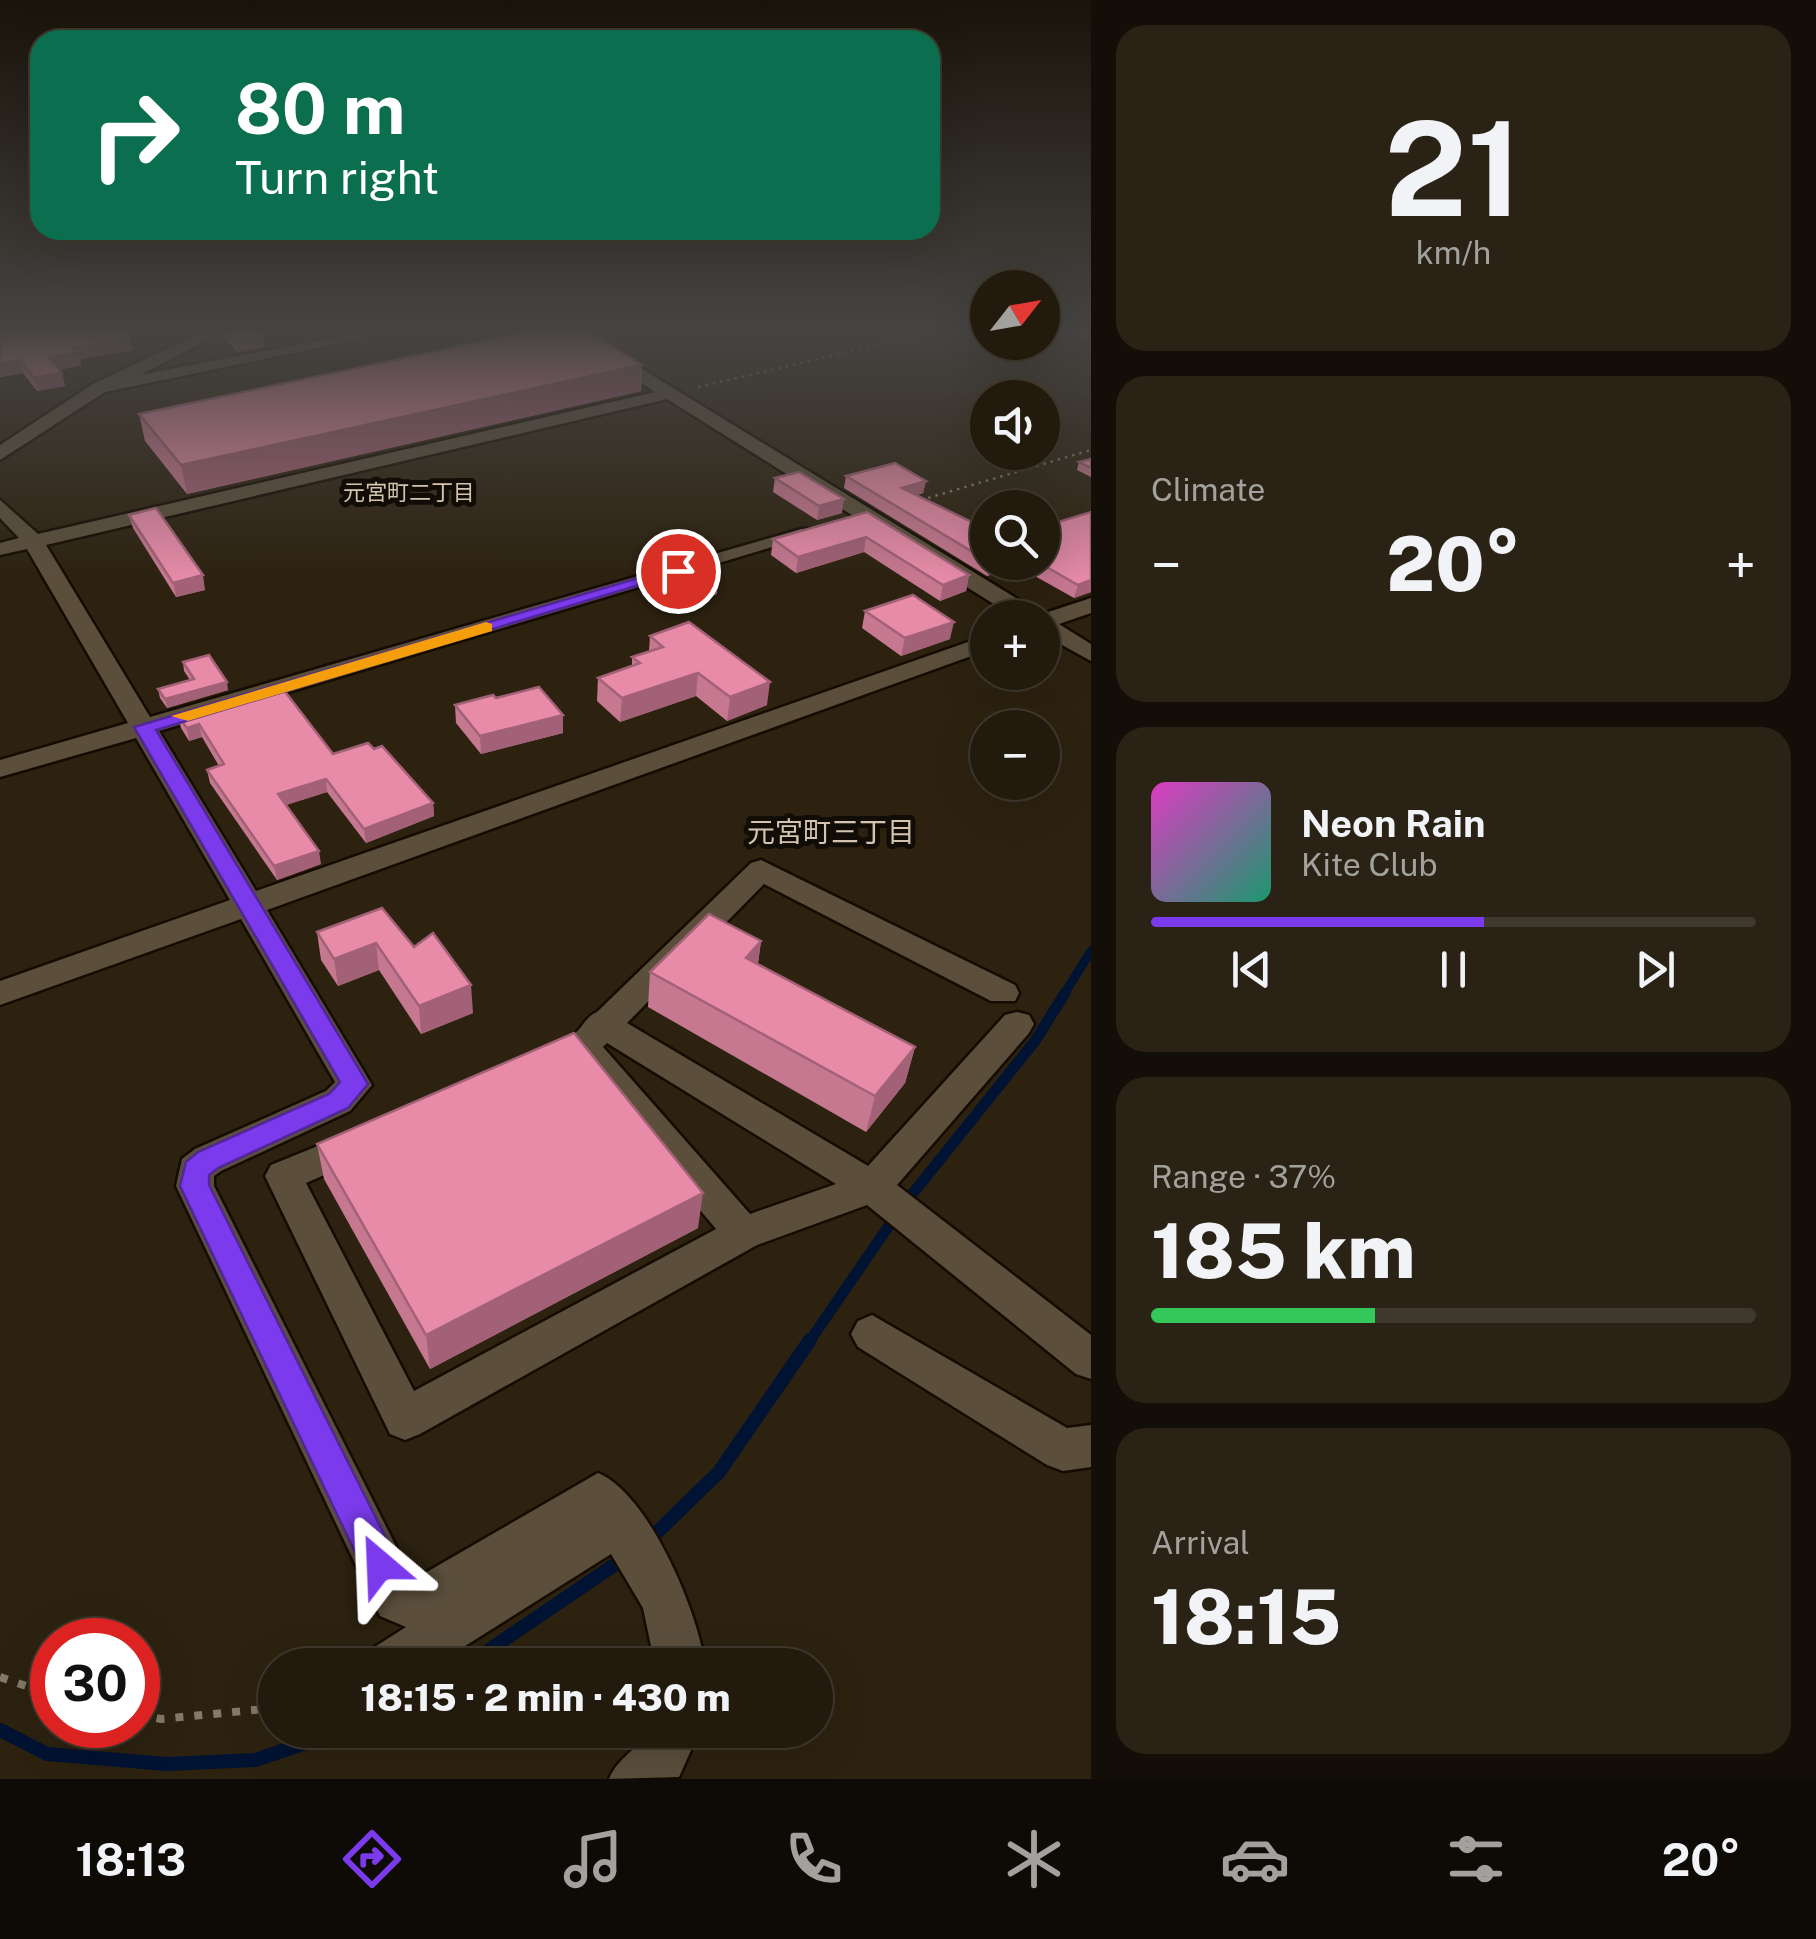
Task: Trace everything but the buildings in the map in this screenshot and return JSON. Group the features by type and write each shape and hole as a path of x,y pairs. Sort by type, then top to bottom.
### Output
{"street":[{"path":"0,454 10,438 53,414"},
{"path":"0,549 582,414"},
{"path":"705,414 1004,600"},
{"path":"0,506 33,542 355,1084 338,1101 208,1160 196,1170 194,1186 397,1599 411,1605 428,1600 598,1496 667,1601 679,1632 679,1648"},
{"path":"0,769 868,516"},
{"path":"1060,616 1091,605"},
{"path":"1060,634 1091,654"},
{"path":"0,993 970,648"},
{"path":"390,1130 284,1176 405,1419 743,1233 872,1187 1010,1008 761,870 592,1035 512,1077"},
{"path":"592,1035 872,1187 1091,1360"},
{"path":"592,1035 743,1233"},
{"path":"872,1334 1063,1450 1091,1446"},
{"path":"418,1648 619,1525"},
{"path":"635,1779 662,1759 667,1748"}],"path":[{"path":"868,516 1091,450"},
{"path":"0,1677 30,1687"},
{"path":"160,1719 258,1710"}],"waterway":[{"path":"1063,996 1091,951"},
{"path":"906,1202 1035,1041 1065,993"},
{"path":"809,1342 897,1214"},
{"path":"647,1542 719,1472 810,1340"},
{"path":"492,1648 626,1557"},
{"path":"0,1730 47,1754 167,1764 255,1760 291,1748"}],"slow traffic":[{"path":"181,716 486,627"}],"district":[{"name":"元宮町二丁目","path":"409,492"},
{"name":"元宮町三丁目","path":"831,832"}],"route":[{"path":"380,1565 194,1186 196,1170 208,1160 338,1101 355,1084 144,727 678,571"}]}
